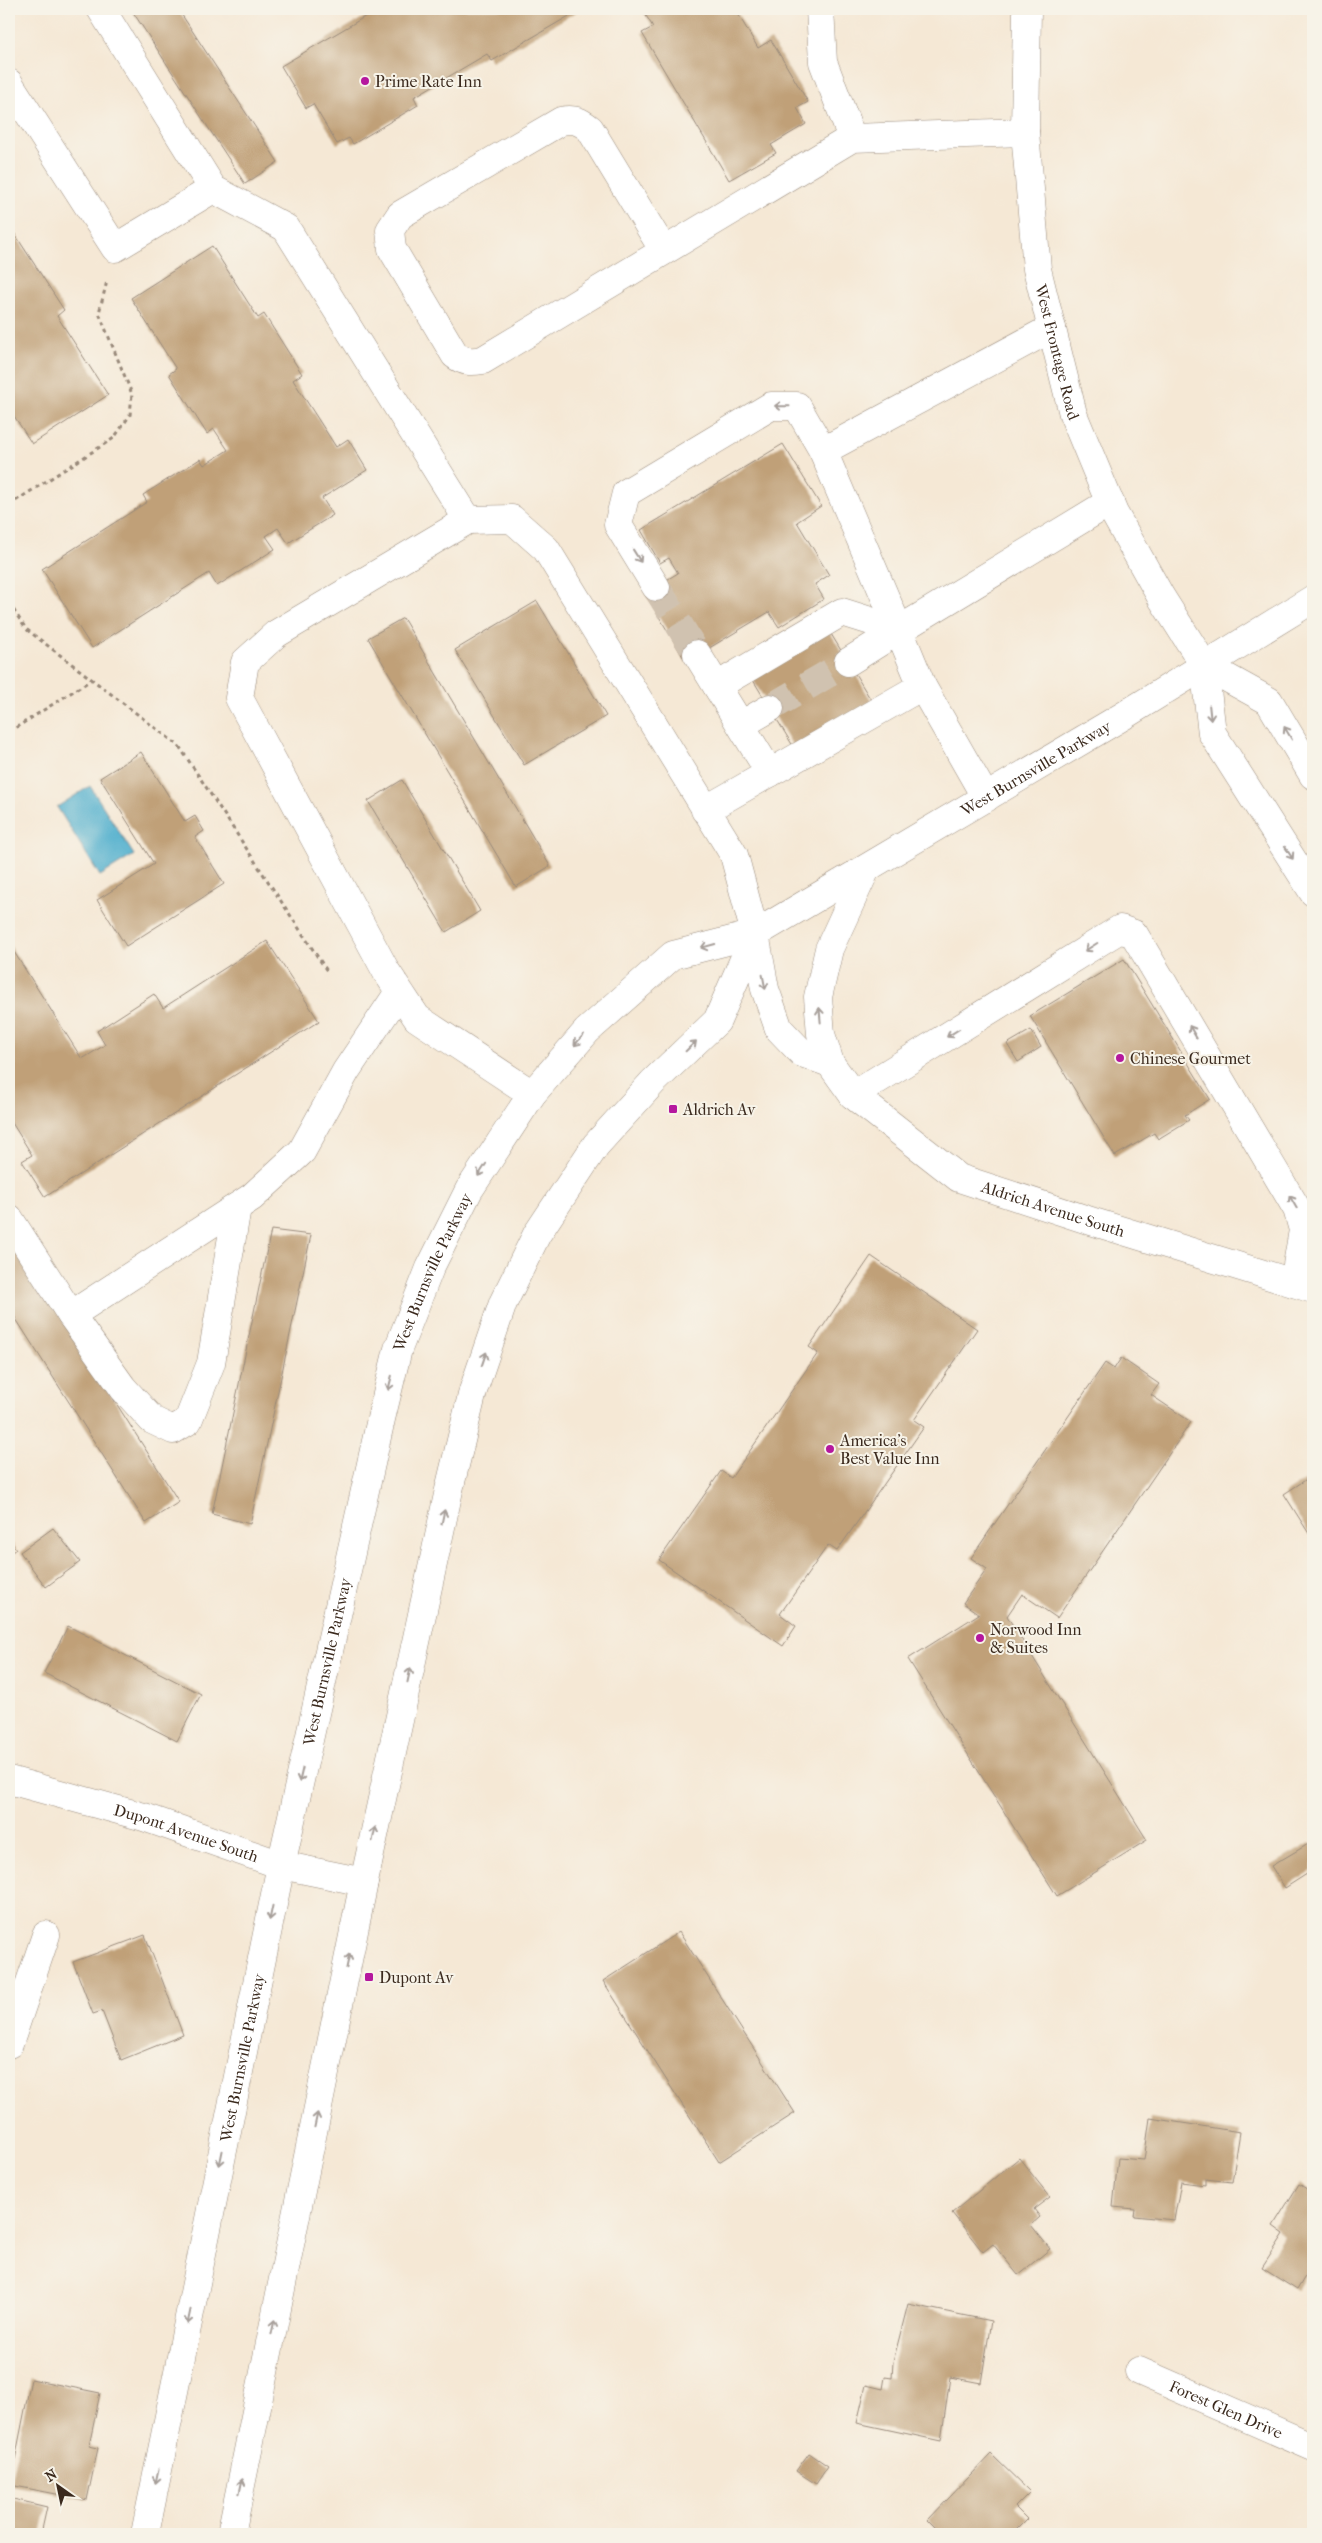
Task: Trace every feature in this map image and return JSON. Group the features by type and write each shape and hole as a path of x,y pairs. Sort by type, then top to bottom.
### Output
{"main road":[{"path":"101,9 213,189 286,228 468,520"},
{"path":"820,9 823,62 852,138"},
{"name":"West Frontage Road","path":"1027,9 1025,132 1037,269 1073,414 1110,502 1161,597 1204,665"},
{"path":"9,83 115,248 213,189"},
{"path":"664,251 590,129 582,122 571,119 561,121 400,215 390,230 392,249 455,355 462,360 472,362 482,360 664,251 852,138 1025,132"},
{"path":"823,451 1052,328"},
{"path":"656,586 618,525 626,493 771,406 797,406 823,451 922,686 986,798"},
{"path":"848,662 1110,502"},
{"path":"532,1094 417,1018 386,971 239,698 245,662 276,634 468,520 512,519 546,549 734,855 755,934 765,989 779,1029 802,1054 830,1063"},
{"name":"West Burnsville Parkway","path":"145,2534 281,1865 381,1419 398,1349 430,1268 469,1190 532,1094 587,1031 674,955 755,934 1123,716 1313,599"},
{"path":"717,686 842,612 899,630"},
{"path":"698,654 770,773"},
{"path":"1204,665 1269,702 1313,775"},
{"path":"1204,665 1212,733 1313,892"},
{"path":"705,810 922,686"},
{"path":"741,725 770,708"},
{"name":"Aldrich Avenue South","path":"866,869 829,950 818,997 821,1034 830,1063 853,1095 959,1178 1094,1222 1304,1286"},
{"path":"853,1095 1120,930 1134,934 1297,1209 1303,1230 1304,1286"},
{"path":"231,2534 364,1882 449,1490 473,1391 503,1303 538,1234 596,1145 653,1082 716,1021 755,934"},
{"path":"71,1315 252,1197 302,1151 346,1071 400,992"},
{"path":"9,1218 71,1315 123,1388 152,1420 173,1430 188,1421 210,1363 237,1207"},
{"name":"Dupont Avenue South","path":"9,1780 144,1817 281,1865 364,1882"},
{"path":"9,2044 46,1935"},
{"name":"Forest Glen Drive","path":"1139,2371 1313,2447"}],"path":[{"path":"9,505 114,438 130,415 132,394 99,313 115,248"},
{"path":"9,603 26,629 178,746 327,971"},
{"path":"9,732 92,680"}],"water":[{"path":"90,786 134,855 100,876 57,807"}],"building":[{"path":"131,9 178,9 278,162 245,184"},
{"name":"Prime Rate Inn","path":"378,9 581,9 492,61 487,54 414,97 418,105 353,144 349,138 337,144 313,104 306,108 281,66"},
{"path":"642,9 735,9 758,48 771,40 808,102 797,108 806,124 771,145 776,153 729,180 642,33 653,27"},
{"path":"9,225 64,310 57,316 108,395 32,444 9,408"},
{"path":"212,246 258,318 264,314 302,374 293,380 336,447 348,439 367,470 322,498 333,515 288,543 278,528 266,536 275,549 217,586 209,573 92,648 42,569 147,502 143,495 200,459 204,465 228,450 214,429 207,434 169,374 176,369 131,298"},
{"path":"783,444 821,506 797,522 829,575 815,584 824,599 779,627 769,612 686,662 645,593 678,573 669,558 660,563 641,530"},
{"path":"537,601 606,716 524,765 455,650"},
{"path":"403,618 550,866 516,887 368,638"},
{"path":"828,629 874,705 796,751 750,675"},
{"path":"141,752 185,822 195,816 204,831 195,837 224,884 126,946 97,900 154,864 100,778"},
{"path":"402,780 480,911 446,932 368,801"},
{"path":"267,941 319,1021 45,1197 22,1161 32,1155 9,1118 9,944 82,1059 105,1045 97,1031 154,994 163,1008"},
{"name":"Chinese Gourmet","path":"1124,959 1210,1099 1185,1115 1189,1120 1158,1139 1154,1133 1115,1156 1030,1016"},
{"path":"1031,1030 1041,1047 1018,1062 1007,1044"},
{"path":"271,1230 311,1235 250,1524 212,1514"},
{"path":"9,1235 179,1502 146,1523 9,1308"},
{"name":"America's Best Value Inn","path":"871,1256 977,1329 914,1420 924,1427 837,1551 828,1545 780,1614 796,1626 783,1646 659,1560 721,1471 731,1478 818,1353 809,1347"},
{"name":"Norwood Inn & Suites","path":"1121,1358 1159,1384 1151,1395 1191,1422 1057,1618 1022,1594 1007,1616 1147,1840 1057,1896 908,1659 979,1614 963,1603 987,1569 971,1558 1105,1363 1114,1369"},
{"path":"1313,1475 1313,1540 1284,1494"},
{"path":"53,1528 80,1562 46,1587 20,1552"},
{"path":"9,1539 16,1549 9,1554"},
{"path":"68,1626 201,1694 177,1741 44,1673"},
{"path":"1310,1843 1313,1848 1313,1870 1285,1888 1271,1866"},
{"path":"679,1932 795,2113 719,2162 603,1981"},
{"path":"145,1935 183,2035 121,2060 102,2011 93,2014 73,1962"},
{"path":"1150,2118 1240,2132 1232,2182 1205,2179 1205,2185 1181,2182 1174,2220 1134,2216 1135,2209 1113,2207 1118,2158 1144,2160"},
{"path":"1019,2158 1050,2197 1034,2209 1040,2217 1031,2225 1050,2249 1018,2275 993,2244 983,2252 952,2213"},
{"path":"1299,2184 1313,2193 1313,2263 1297,2290 1262,2268 1284,2234 1273,2226"},
{"path":"908,2304 991,2321 981,2383 950,2377 941,2441 857,2423 866,2385 883,2389 885,2377 892,2378 893,2362"},
{"path":"31,2379 100,2393 89,2446 98,2448 87,2500 10,2485"},
{"path":"809,2453 828,2466 816,2484 796,2471"},
{"path":"991,2454 1030,2492 1015,2507 1027,2519 1015,2531 1019,2534 942,2534 928,2520"},
{"path":"9,2498 47,2507 41,2534 9,2534"}],"tunnel":[{"path":"656,587 697,654"},
{"path":"770,708 848,662"}],"place":[{"name":"Prime Rate Inn","path":"365,81"},
{"name":"Chinese Gourmet","path":"1120,1058"},
{"name":"Aldrich Av","path":"673,1109"},
{"name":"America's Best Value Inn","path":"830,1449"},
{"name":"Norwood Inn & Suites","path":"980,1638"},
{"name":"Dupont Av","path":"369,1977"}]}
